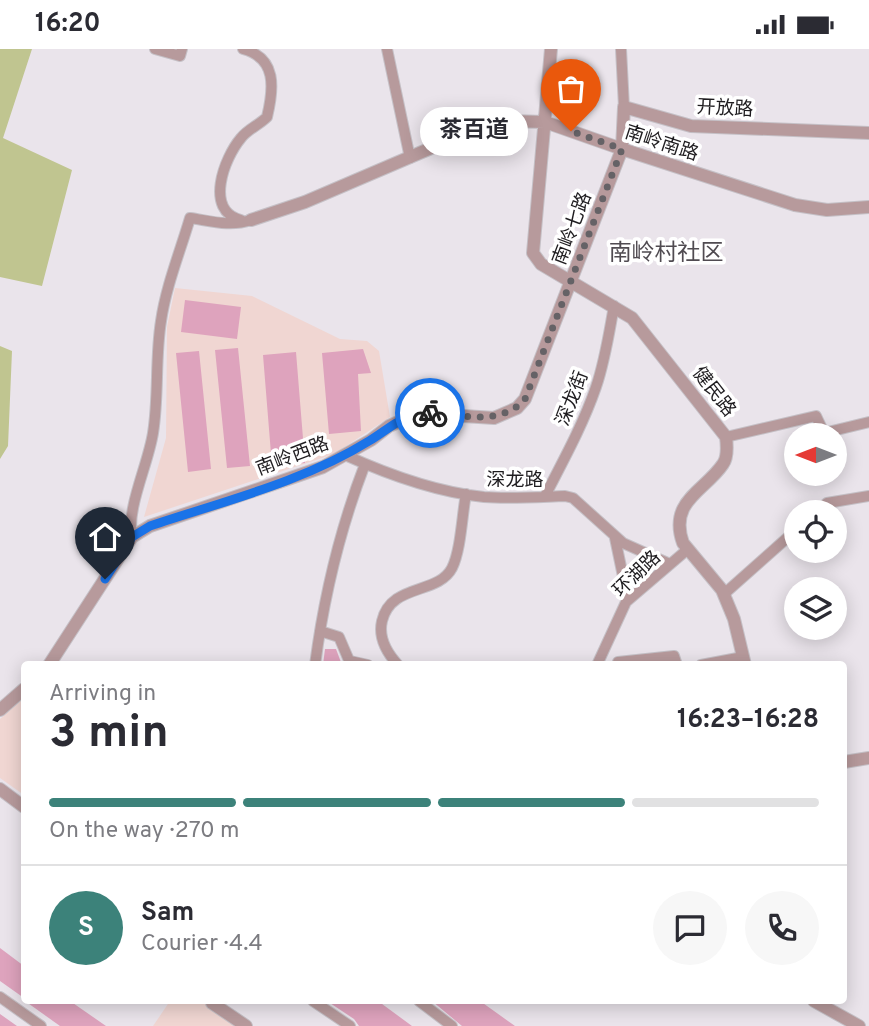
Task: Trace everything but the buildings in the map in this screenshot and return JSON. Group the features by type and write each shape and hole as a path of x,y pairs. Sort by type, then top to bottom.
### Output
{"street":[{"path":"155,49 180,56 182,49"},
{"path":"243,49 256,53 268,64 272,79 270,104 267,117 239,139 230,155 222,177 220,197 222,207 230,217 239,220 251,219"},
{"path":"387,49 410,158"},
{"path":"545,122 551,49"},
{"path":"621,49 624,107 622,149"},
{"name":"开放路","path":"624,107 691,126 869,133"},
{"name":"南岭南路","path":"251,219 305,202 478,128 504,121 545,122 795,205 827,210 869,207"},
{"name":"健民路","path":"545,122 533,253 541,264 632,318 726,437 723,464 696,490 685,506 679,522 680,535 724,594 734,618 744,661"},
{"name":"南岭七路","path":"571,281 622,149"},
{"path":"52,661 132,537 129,523 153,434 158,395 161,321 190,218 224,224 239,224 251,219"},
{"name":"南岭西路","path":"132,537 150,526 323,467 372,440 389,426 419,413 494,418 517,408 525,399 571,281"},
{"name":"深龙街","path":"545,496 573,441 596,386 609,338 614,306"},
{"path":"726,437 816,416 824,433 869,422"},
{"name":"深龙路","path":"345,455 391,476 466,495 573,498 615,538 670,564"},
{"path":"316,661 338,542 365,464"},
{"path":"395,661 383,642 383,617 397,599 436,582 452,568 466,495"},
{"path":"845,500 869,496"},
{"path":"615,538 626,603"},
{"path":"724,594 784,541"},
{"name":"环湖路","path":"599,661 626,603 688,549"},
{"path":"320,631 339,637 350,661"},
{"path":"627,661 674,656 676,661"},
{"path":"0,710 21,692"},
{"path":"847,762 869,758"},
{"path":"0,789 21,805"},
{"path":"0,997 41,1026"},
{"path":"215,1004 246,1026"},
{"path":"317,1004 350,1026"},
{"path":"423,1004 452,1026"},
{"path":"819,1004 859,1026"}],"shaded area":[{"path":"175,288 252,296 340,339 367,341 379,351 390,417 334,454 144,517 166,438 167,327"},
{"path":"21,701 21,793 0,778 0,719"},
{"path":"168,1004 219,1004 251,1026 153,1026"}],"green space":[{"path":"0,49 32,49 3,138 72,170 42,286 0,277"},
{"path":"0,346 12,351 8,446 0,459"}],"way so far":[{"path":"430,413 494,418 517,408 525,399 622,149 571,131"}],"place":[{"name":"茶百道","path":"571,131"}],"district":[{"name":"南岭村社区","path":"666,252"}],"route":[{"path":"105,579 132,537 150,526 323,467 372,440 389,426 419,413 430,413"}]}
